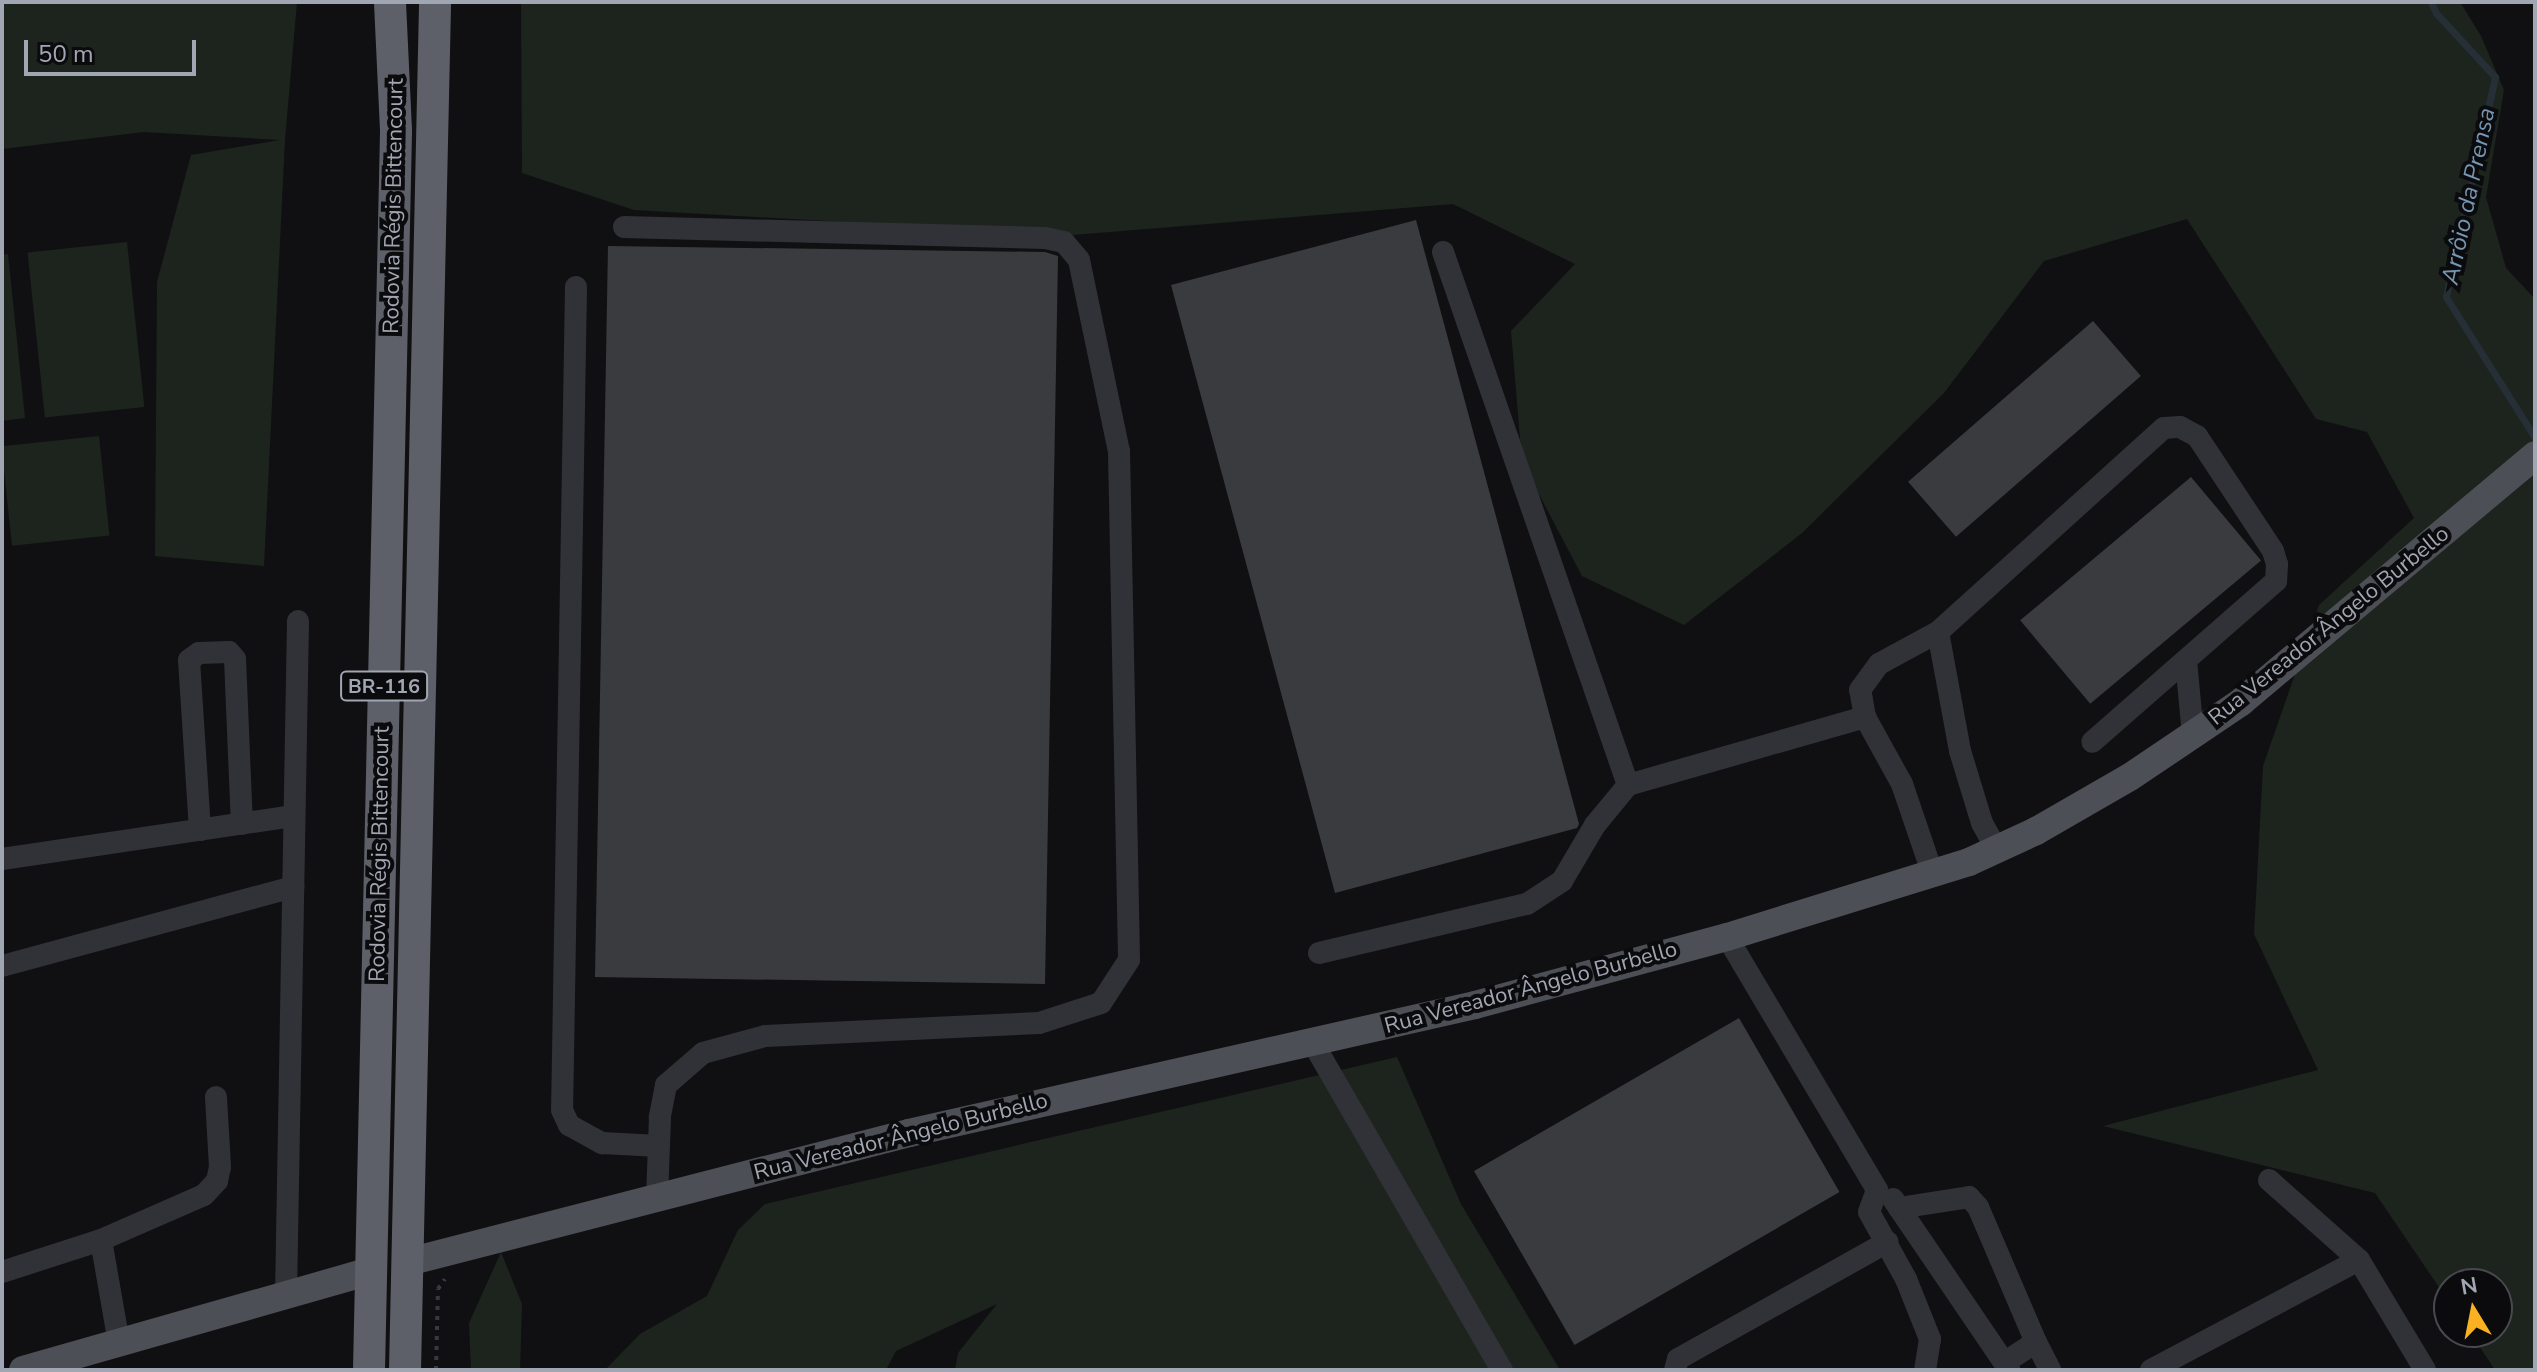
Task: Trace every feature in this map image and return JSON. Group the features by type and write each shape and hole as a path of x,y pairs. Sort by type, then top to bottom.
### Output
{"highway":[{"name":"Rodovia Régis Bittencourt","path":"369,1370 396,146 395,51 390,2"},
{"name":"Rodovia Régis Bittencourt","path":"405,1370 435,2"}],"main road":[{"name":"Rua Vereador Ângelo Burbello","path":"408,1262 923,1129 1313,1043 1537,989 1727,937 1933,875 1997,850 2096,797 2193,736 2285,668 2535,455"},
{"path":"23,1370 371,1271"}],"street":[{"path":"624,227 1045,238 1064,242 1079,260 1119,451 1129,960 1101,1003 1039,1023 765,1036 703,1053 666,1085 657,1197"},
{"path":"1443,252 1628,785"},
{"path":"576,287 562,1110 569,1125 602,1143 659,1146"},
{"path":"1933,875 1902,784 1865,717 1860,690 1879,664 1938,632 2164,428 2180,427 2197,436 2273,551 2277,564 2276,581 2092,742"},
{"path":"286,1295 298,621"},
{"path":"1938,632 1960,751 1982,823 1997,850"},
{"path":"200,830 189,660 199,653 229,652 235,659 242,824"},
{"path":"2186,660 2193,736"},
{"path":"1319,953 1527,904 1562,881 1595,825 1628,785 1865,717"},
{"path":"2,859 294,816"},
{"path":"2,966 293,887"},
{"path":"1727,937 1877,1190 1893,1199 2007,1366 2036,1342"},
{"path":"1313,1043 1502,1370"},
{"path":"2,1272 101,1240 204,1195 217,1181 220,1167 216,1097"},
{"path":"2269,1180 2359,1260 2425,1370"},
{"path":"1877,1190 1869,1212 1887,1242 1930,1339 1925,1370"},
{"path":"1899,1208 1969,1197 1978,1207 2050,1370"},
{"path":"101,1240 119,1343"},
{"path":"1675,1370 1678,1359 1887,1242"},
{"path":"2151,1370 2359,1260"}],"path":[{"path":"436,1370 438,1289 446,1278"}],"shaded area":[{"path":"2,2 297,2 285,140 264,566 155,556 157,282 191,155 280,140 144,132 2,149"},
{"path":"521,2 2460,2 2481,36 2504,90 2486,197 2506,268 2535,299 2535,1370 2495,1370 2481,1348 2513,1348 2513,1268 2433,1268 2433,1278 2375,1193 2103,1126 2318,1070 2254,934 2263,766 2319,605 2414,518 2367,432 2316,419 2187,219 2044,261 1944,393 1802,533 1684,625 1582,576 1522,462 1511,331 1575,264 1453,204 1073,235 634,210 522,173"},
{"path":"127,242 144,407 45,418 28,252"},
{"path":"8,254 25,418 2,421 2,255"},
{"path":"99,436 109,535 12,546 2,446"},
{"path":"1397,1057 1461,1204 1560,1370 955,1370 958,1353 997,1304 896,1351 886,1370 605,1370 640,1334 707,1296 738,1230 765,1204"},
{"path":"501,1252 522,1304 520,1370 471,1370 469,1323"}],"building":[{"path":"1416,220 1579,824 1577,828 1335,893 1171,285"},
{"path":"608,246 1045,252 1058,256 1045,984 595,977"},
{"path":"2093,321 2141,376 1956,537 1908,482"},
{"path":"2191,477 2261,560 2090,704 2020,620"},
{"path":"1739,1018 1840,1192 1574,1345 1474,1171"}],"waterway":[{"name":"Arrôio da Prensa","path":"2431,2 2436,13 2495,77 2446,297 2534,436"}]}
